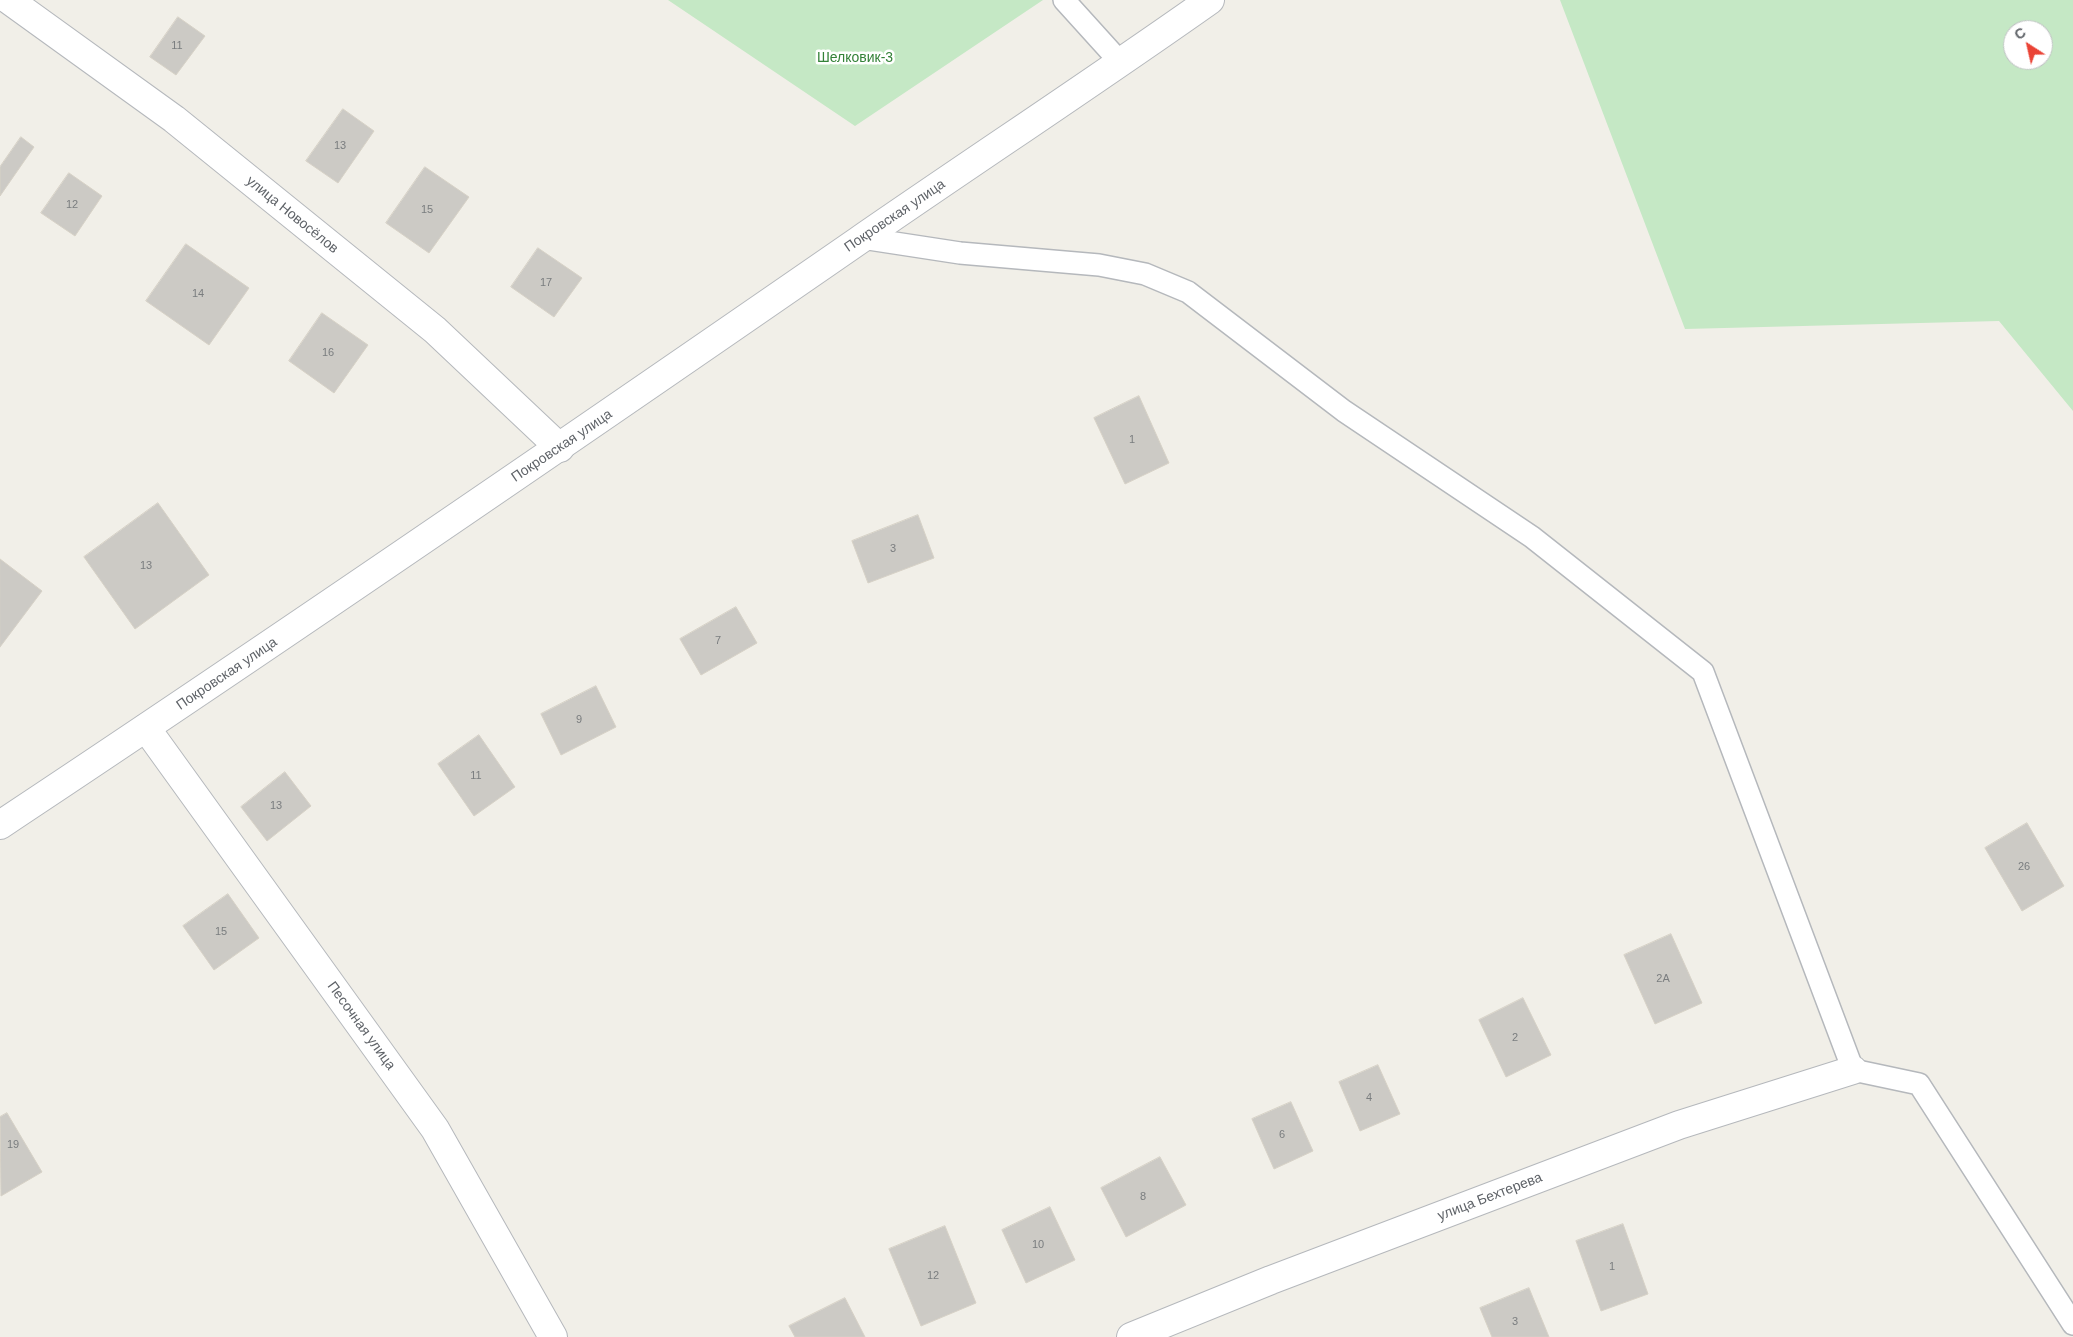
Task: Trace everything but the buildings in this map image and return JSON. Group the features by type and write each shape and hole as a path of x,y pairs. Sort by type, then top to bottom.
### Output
{"street":[{"name":"улица Новосёлов","path":"9,0 174,118 420,318 560,448"},
{"name":"Покровская улица","path":"0,826 560,448 862,238 1121,63 1210,0"},
{"name":"Песочная улица","path":"146,728 435,1128 554,1337"},
{"name":"улица Бехтерева","path":"1131,1337 1271,1280 1678,1126 1853,1070"}],"lane":[{"path":"1064,0 1121,63"},
{"path":"862,238 960,253 1099,264 1144,274 1188,292 1344,411 1532,537 1703,672 1853,1070 1919,1084 2073,1324"}],"green space":[{"name":"Шелковик-3","path":"668,0 1043,0 855,126"},
{"path":"1560,0 2073,0 2073,411 1999,321 1685,329"}]}
